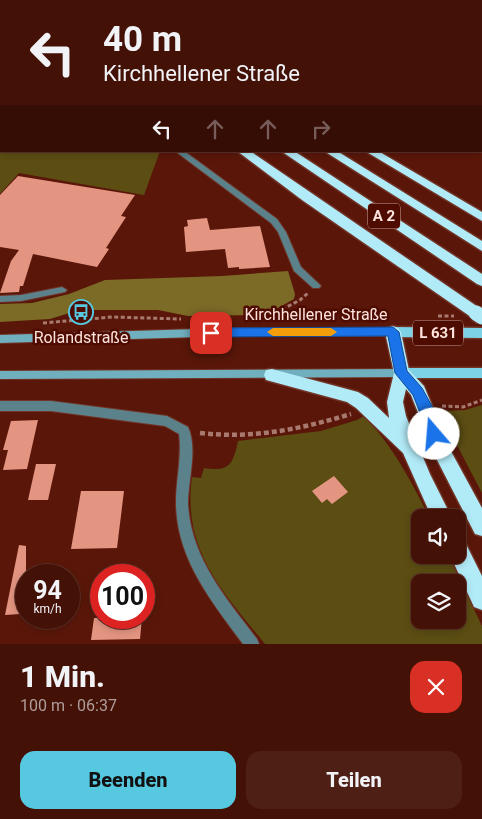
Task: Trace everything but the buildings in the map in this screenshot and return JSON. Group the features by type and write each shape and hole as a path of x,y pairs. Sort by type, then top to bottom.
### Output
{"highway":[{"path":"243,152 306,198 479,315"},
{"name":"A 2","path":"288,152 482,281"},
{"name":"A 2","path":"331,152 482,247"},
{"path":"372,152 482,217"},
{"path":"393,332 402,373 395,402 397,416 438,509"},
{"path":"402,373 418,391 444,456 482,527"},
{"path":"272,375 342,393 362,404 411,450"},
{"path":"465,564 482,599"}],"main road":[{"name":"Kirchhellener Straße","path":"0,339 231,332 482,333"},
{"path":"0,376 482,373"}],"street":[{"path":"180,152 274,221 282,232 297,269 316,286"},
{"path":"0,299 21,298 62,290"},
{"path":"0,406 51,406 167,421 184,431 188,448 182,505 185,531 192,558 204,579 252,644"}],"path":[{"path":"275,318 275,313 300,300 316,286"},
{"path":"425,406 463,407 482,400"},
{"path":"184,431 211,435 245,436 305,429 355,413 362,404"}],"shaded area":[{"path":"0,152 160,152 144,195 19,173 0,194"},
{"path":"288,271 295,294 294,299 269,313 256,315 188,316 158,310 79,310 50,319 0,322 0,304 32,303 69,294 105,280 222,276"},
{"path":"482,405 482,493 448,428 447,411 465,410"},
{"path":"364,416 392,451 425,509 411,509 411,564 452,564 457,574 411,574 411,629 466,629 466,593 482,626 482,644 265,644 234,606 220,587 199,548 193,526 191,503 192,477 201,478 204,468 219,469 228,465 232,461 238,441 321,431"}],"slow traffic":[{"path":"273,332 331,332"}],"place":[{"name":"Rolandstraße","path":"81,312"}],"route":[{"path":"211,333 393,332 402,373 418,391 434,434"}]}
